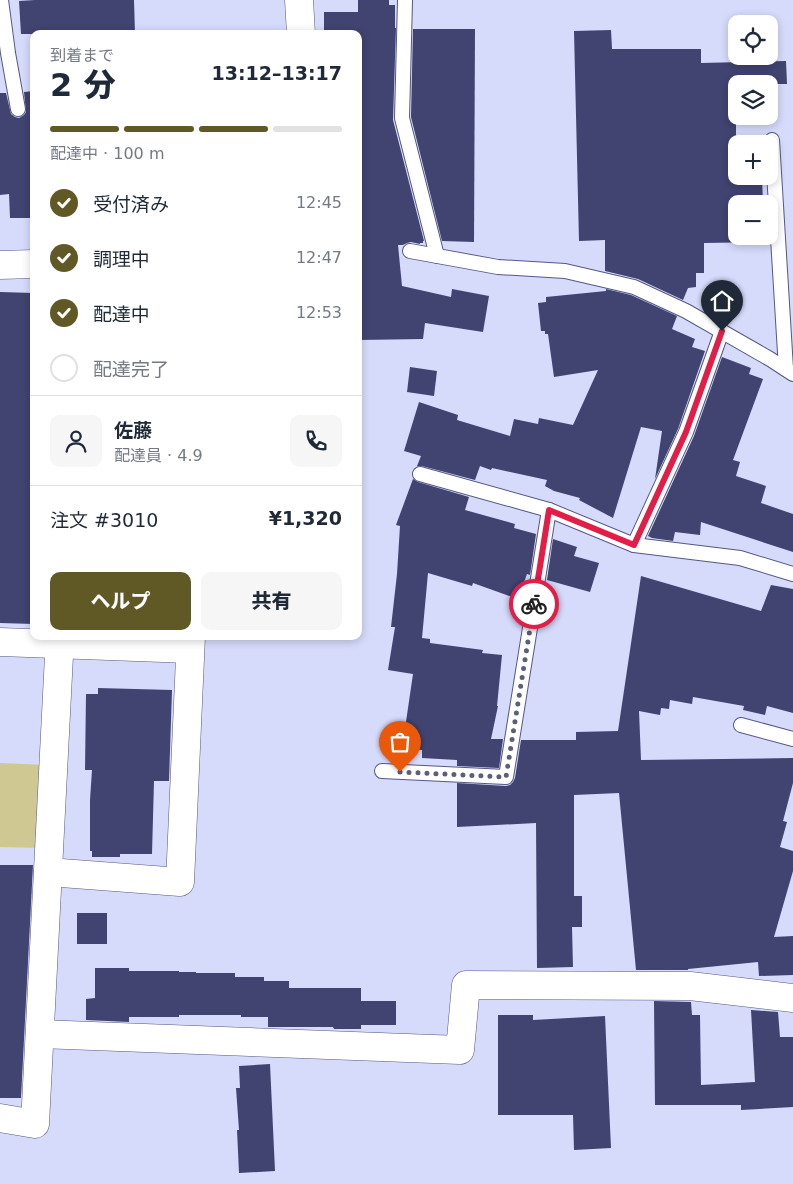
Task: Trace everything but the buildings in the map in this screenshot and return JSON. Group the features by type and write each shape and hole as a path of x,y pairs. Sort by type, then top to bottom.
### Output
{"street":[{"path":"299,0 301,30"},
{"path":"0,265 30,264"},
{"path":"0,1118 35,1124 60,640"},
{"path":"0,642 60,640 191,643 180,882 48,872"},
{"path":"40,1034 460,1050 466,985 690,986 793,998"}],"lane":[{"path":"1,0 18,109"},
{"path":"405,0 402,118 437,256"},
{"path":"775,185 789,371"},
{"path":"410,251 498,267 565,272 634,287 686,311 789,371"},
{"path":"634,545 686,432 722,331"},
{"path":"420,474 549,510 634,545 740,558 793,574"},
{"path":"382,770 506,777 549,510"},
{"path":"741,725 793,739"}],"shaded area":[{"path":"0,763 46,765 44,848 0,847"}],"way so far":[{"path":"400,772 506,777 534,604"}],"route":[{"path":"534,604 549,510 634,545 686,432 722,331"}]}
